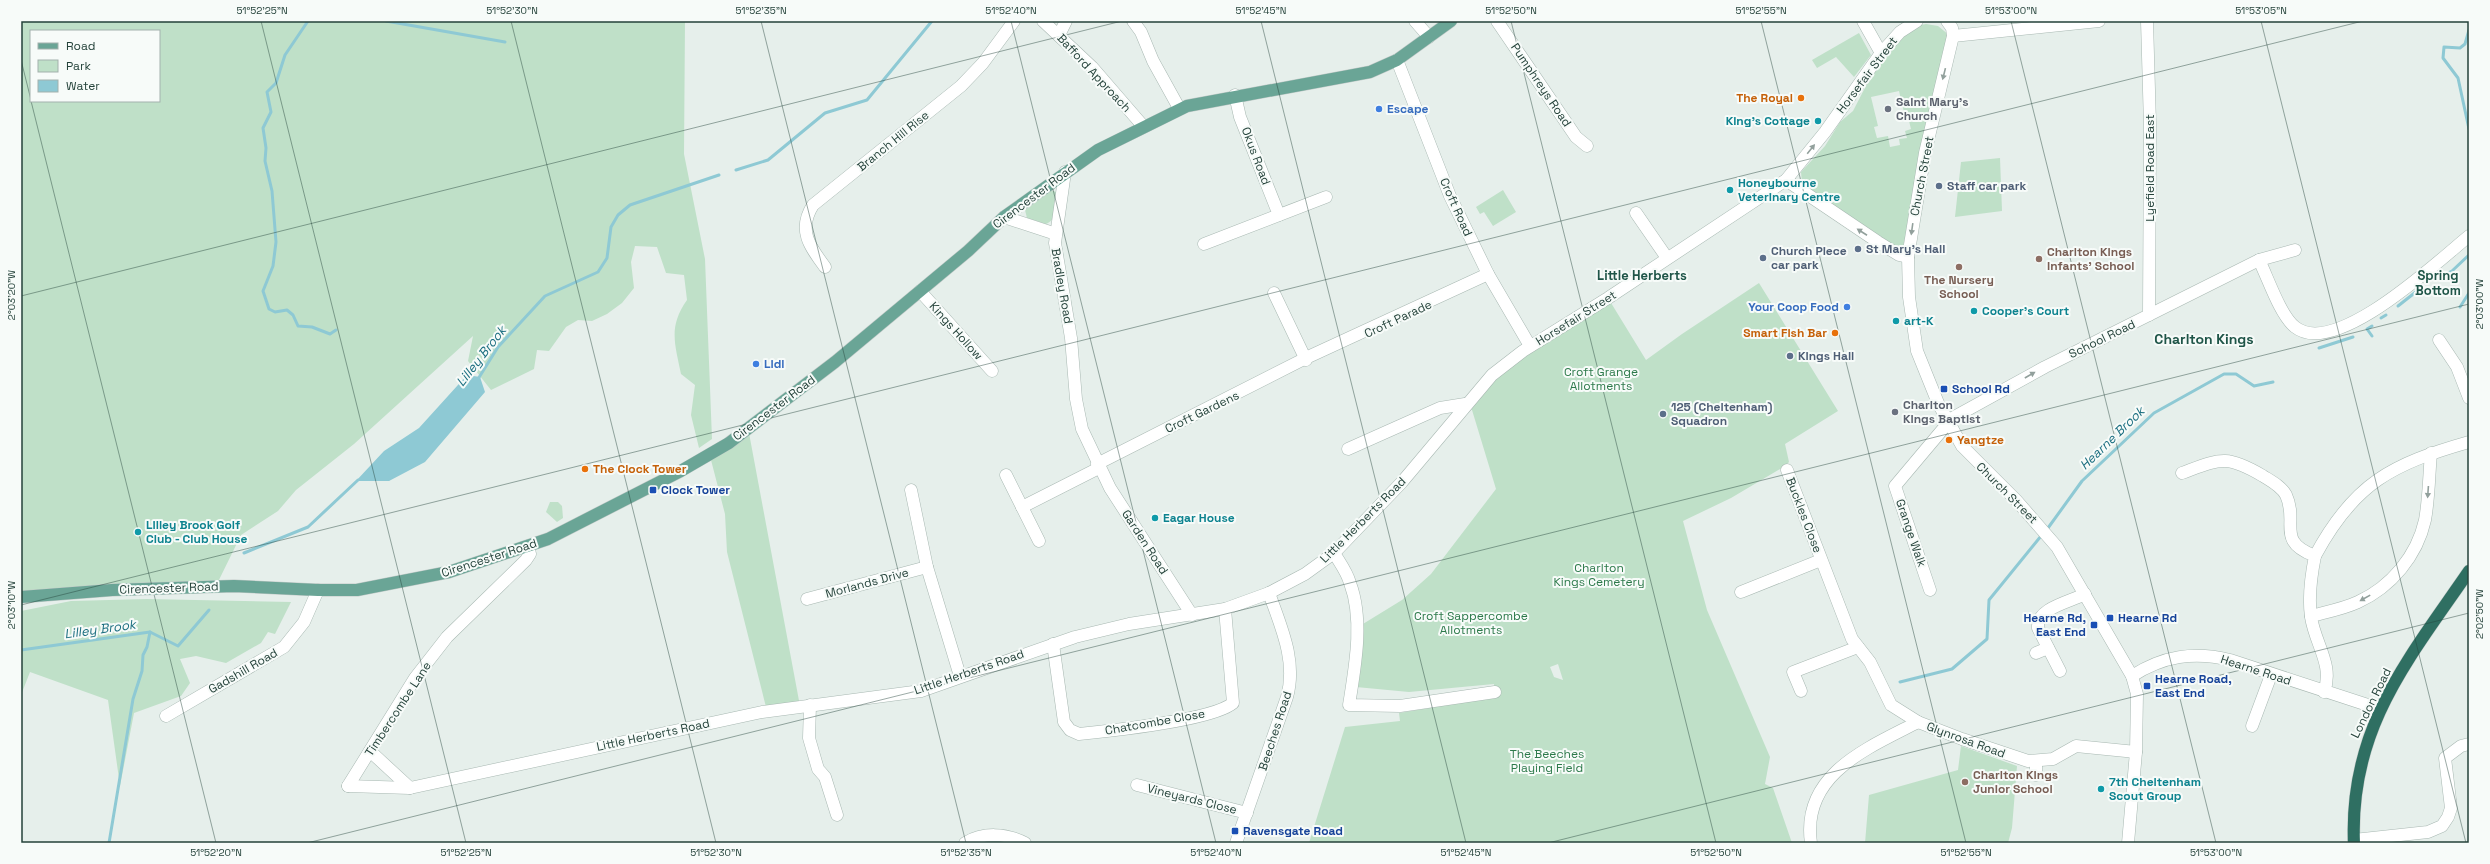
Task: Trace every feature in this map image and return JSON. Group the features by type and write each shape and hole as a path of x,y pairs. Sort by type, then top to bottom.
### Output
{"highway":[{"name":"London Road","path":"2354,842 2355,800 2360,765 2367,738 2395,680 2469,571"}],"main road":[{"name":"Cirencester Road","path":"21,597 112,590 234,586 318,590 357,590 423,578 487,561 528,546 580,524 714,453 744,432 834,362 920,291 1004,217 1065,172 1143,126 1179,108 1235,96 1347,78 1370,72 1397,60 1450,21"}],"street":[{"name":"Branch Hill Rise","path":"825,267 810,246 806,235 805,223 813,206 961,86 983,63 1014,21"},
{"name":"Bafford Approach","path":"1043,21 1059,34 1092,67 1143,126"},
{"path":"1059,34 1066,21"},
{"path":"1133,21 1141,32 1153,61 1179,108"},
{"path":"1416,21 1429,37"},
{"name":"Pumphreys Road","path":"1498,21 1576,137 1587,146"},
{"path":"1863,21 1881,53"},
{"path":"1947,21 1952,28 1954,36 2099,21"},
{"name":"Lyefield Road East","path":"2147,21 2150,126 2149,315"},
{"name":"Horsefair Street","path":"1465,404 1492,375 1530,346 1562,328 1786,180 1825,132 1881,53 1914,22"},
{"name":"Church Street","path":"1954,36 1925,153 1908,257 1909,297 1918,352 1932,390 1948,422 1966,451 2016,500 2057,547 2132,676 2137,694 2136,752 2128,843"},
{"name":"Croft Road","path":"1397,60 1448,190 1488,274 1530,346"},
{"name":"Okus Road","path":"1235,96 1240,117 1279,215"},
{"name":"Bradley Road","path":"1065,172 1056,234 1056,251 1071,338"},
{"path":"1786,180 1878,242 1899,255 1908,257"},
{"path":"1204,244 1326,197"},
{"path":"1636,213 1667,258"},
{"name":"Bradley Road","path":"1004,217 1056,234"},
{"path":"2259,260 2292,324 2300,330 2317,334 2353,324 2386,304 2469,236"},
{"name":"School Road","path":"1948,422 2045,367 2259,260 2295,250"},
{"name":"Croft Gardens","path":"1098,466 1306,360 1488,274"},
{"name":"Kings Hollow","path":"920,291 992,370"},
{"path":"1274,293 1306,360"},
{"name":"Garden Road","path":"1071,338 1078,414 1087,442 1098,466 1192,614"},
{"path":"2439,340 2457,367 2469,398"},
{"path":"1348,449 1440,408 1465,404"},
{"name":"Little Herberts Road","path":"348,786 410,788 762,712 921,691 1053,644 1129,624 1225,609 1269,593 1306,574 1334,553 1402,482 1465,404"},
{"name":"Grange Walk","path":"1930,590 1895,486 1948,422"},
{"path":"2324,692 2328,679 2327,665 2313,629 2310,588 2315,556 2335,521 2365,488 2390,471 2431,453 2469,442"},
{"path":"2311,616 2356,603 2367,598 2387,583 2403,566 2416,545 2424,521 2431,453"},
{"path":"2182,474 2213,462 2226,460 2246,467 2277,485 2288,500 2293,542 2299,549 2315,556"},
{"path":"1022,507 1098,466"},
{"name":"Buckles Close","path":"1787,470 1848,630 1858,647 1870,662 1891,705 1918,722"},
{"path":"1006,475 1039,541"},
{"path":"911,490 927,567 960,676"},
{"name":"Timbercombe Lane","path":"348,786 371,752 415,678 453,631 526,560 530,554 528,546"},
{"path":"1334,553 1351,583 1356,610 1355,659 1349,705 1400,706 1495,692"},
{"name":"Buckles Close","path":"1741,592 1821,560"},
{"name":"Morlands Drive","path":"807,599 927,567"},
{"name":"Gadshill Road","path":"166,716 284,647 304,622 318,590"},
{"name":"Beeches Road","path":"1236,843 1287,697 1290,680 1288,650 1269,593"},
{"path":"2060,671 2038,628 2040,617 2044,612 2084,594"},
{"name":"Chatcombe Close","path":"1053,644 1064,722 1070,730 1079,734 1174,721 1214,711 1233,703 1225,609"},
{"path":"1801,691 1793,672 1858,647"},
{"path":"2036,653 2048,648"},
{"name":"Hearne Road","path":"2132,676 2161,661 2195,655 2230,660 2271,675 2380,709"},
{"path":"2252,726 2271,675"},
{"path":"810,705 809,738 818,769 825,776 838,816"},
{"name":"Glynrosa Road","path":"1811,843 1810,824 1814,805 1830,776 1848,760 1918,722 2017,759 2036,762 2058,757 2076,746 2136,752"},
{"path":"2354,842 2428,832 2442,826 2448,817 2451,808 2445,758 2461,746 2469,744"},
{"path":"371,752 410,788"},
{"path":"2036,762 2036,775"},
{"name":"Vineyards Close","path":"1137,784 1247,813"},
{"path":"965,843 982,836 998,835 1025,843"}],"green space":[{"path":"21,21 685,21 684,154 705,259 712,439 699,448 691,415 695,385 681,374 675,345 675,327 677,319 687,300 684,275 666,273 657,247 635,246 631,262 634,288 622,303 607,314 592,321 578,320 566,327 549,351 537,350 534,369 491,390 468,361 473,336 354,444 296,490 278,511 241,535 216,586 21,593"},
{"path":"1926,24 1938,26 1949,35 1903,247 1898,249 1802,183 1801,172 1825,146 1840,122 1853,111 1869,80 1897,43 1912,27","holes":["1899,91 1906,121 1909,121 1911,129 1905,131 1907,138 1899,139 1900,145 1890,147 1888,136 1877,138 1874,127 1878,126 1871,97"]},
{"path":"1859,33 1871,55 1854,77 1836,57 1817,68 1812,60"},
{"path":"2000,158 2002,211 1955,217 1961,162"},
{"path":"1051,190 1056,192 1058,201 1057,210 1050,222 1046,224 1027,218 1025,210"},
{"path":"1503,190 1516,212 1493,226 1484,212 1480,214 1476,207"},
{"path":"1759,283 1838,411 1785,444 1789,462 1785,466 1731,498 1683,521 1707,610 1770,757 1765,784 1773,788 1792,843 1309,843 1345,727 1400,721 1399,713 1495,697 1494,684 1409,692 1356,687 1358,627 1402,600 1431,574 1496,489 1472,410 1465,404 1492,375 1608,298 1646,360 1682,334","holes":["1558,664 1563,680 1554,677 1550,667"]},
{"path":"749,433 800,706 767,711 727,552 725,514 711,460"},
{"path":"550,502 558,502 562,506 563,518 557,522 546,512"},
{"path":"147,599 291,602 275,634 268,632 261,643 226,663 196,656 180,659 190,683 181,696 134,713 120,786 108,700 30,672 21,695 21,611 71,601"},
{"name":"Charlton Kings Junior School","path":"1961,746 2017,766 2012,828 2008,843 1865,843 1869,795 1958,770"}],"water":[{"path":"467,375 480,377 485,392 425,462 389,481 356,481 384,451 419,428"}],"waterway":[{"path":"308,21 285,55 276,83 267,92 271,112 263,128 266,148 265,161 272,191 276,242 273,266 263,291 269,309 275,312 287,310 293,315 298,326 312,327 330,334 336,330"},
{"path":"386,21 505,42"},
{"name":"Lilley Brook","path":"736,170 768,160 825,113 867,100 932,21"},
{"path":"2469,30 2465,44 2460,48 2444,47 2443,58 2458,78 2469,129"},
{"name":"Lilley Brook","path":"478,379 498,347 545,296 598,272 607,258 611,227 618,215 630,205 719,175"},
{"name":"Hearne Brook","path":"2437,278 2452,271 2469,255"},
{"name":"Hearne Brook","path":"2398,306 2417,291"},
{"path":"2460,307 2469,293"},
{"name":"Hearne Brook","path":"2381,318 2386,315"},
{"name":"Hearne Brook","path":"2372,326 2367,329 2372,336"},
{"name":"Hearne Brook","path":"2319,348 2353,337"},
{"name":"Hearne Brook","path":"2048,528 2082,481 2154,413 2224,374 2236,374 2254,386 2273,382"},
{"name":"Lilley Brook","path":"244,553 308,527 358,480"},
{"name":"Hearne Brook","path":"1900,682 1952,669 1987,639 1989,600 2041,536"},
{"name":"Lilley Brook","path":"21,650 150,632 178,646 209,610"},
{"path":"109,843 133,699 142,671 143,655 147,647 150,632"}],"place":[{"name":"The Royal","path":"1801,98"},
{"name":"Escape","path":"1379,109"},
{"name":"Saint Mary's Church","path":"1888,109"},
{"name":"King's Cottage","path":"1818,121"},
{"name":"Staff car park","path":"1939,186"},
{"name":"Honeybourne Veterinary Centre","path":"1730,190"},
{"name":"St Mary's Hall","path":"1858,249"},
{"name":"Church Piece car park","path":"1763,258"},
{"name":"Charlton Kings Infants' School","path":"2039,259"},
{"name":"The Nursery School","path":"1959,267"},
{"name":"Your Coop Food","path":"1847,307"},
{"name":"Cooper's Court","path":"1974,311"},
{"name":"art-K","path":"1896,321"},
{"name":"Smart Fish Bar","path":"1835,333"},
{"name":"Kings Hall","path":"1790,356"},
{"name":"Lidl","path":"756,364"},
{"name":"School Rd","path":"1944,389"},
{"name":"Charlton Kings Baptist","path":"1895,412"},
{"name":"125 (Cheltenham) Squadron","path":"1663,414"},
{"name":"Yangtze","path":"1949,440"},
{"name":"The Clock Tower","path":"585,469"},
{"name":"Clock Tower","path":"653,490"},
{"name":"Eagar House","path":"1155,518"},
{"name":"Lilley Brook Golf Club - Club House","path":"138,532"},
{"name":"Hearne Rd","path":"2110,618"},
{"name":"Hearne Rd, East End","path":"2094,625"},
{"name":"Hearne Road, East End","path":"2147,686"},
{"name":"Charlton Kings Junior School","path":"1965,782"},
{"name":"7th Cheltenham Scout Group","path":"2101,789"},
{"name":"Ravensgate Road","path":"1235,831"}],"district":[{"name":"Little Herberts","path":"1642,275"},
{"name":"Spring Bottom","path":"2438,282"},
{"name":"Charlton Kings","path":"2204,339"}],"park label":[{"name":"Croft Grange Allotments","path":"1601,379"},
{"name":"Charlton Kings Cemetery","path":"1599,575"},
{"name":"Croft Sappercombe Allotments","path":"1471,623"},
{"name":"The Beeches Playing Field","path":"1547,761"}]}
